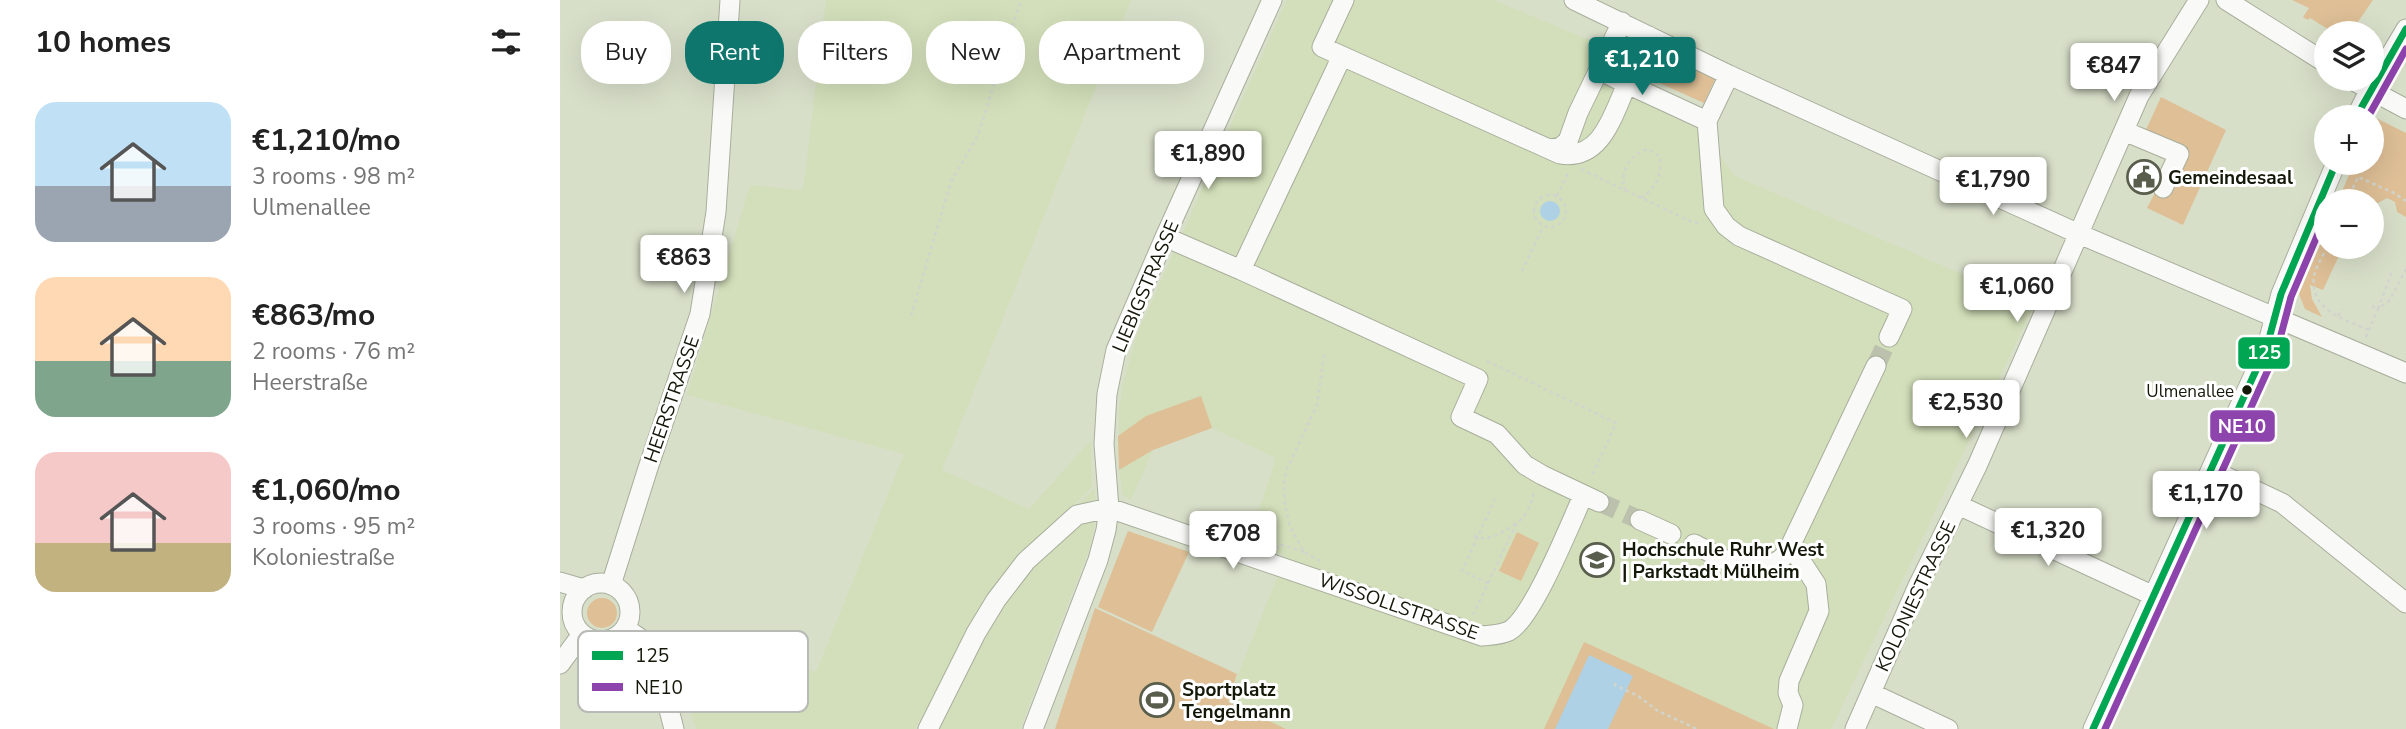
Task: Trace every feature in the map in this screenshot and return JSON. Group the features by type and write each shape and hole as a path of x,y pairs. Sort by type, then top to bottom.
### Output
{"street":[{"name":"HEERSTRASSE","path":"611,585 705,292 716,212 730,0"},
{"name":"LIEBIGSTRASSE","path":"1109,508 1104,444 1107,394 1116,350 1272,0"},
{"path":"1344,0 1322,47 1570,156 1583,154 1605,132 1649,36"},
{"name":"KOLONIESTRASSE","path":"1855,729 1958,505 2139,96 2199,0"},
{"path":"2226,0 2314,56"},
{"path":"1587,3 1729,75 2079,234 2406,373"},
{"path":"1551,149 1568,141 1622,22"},
{"path":"2384,66 2406,29"},
{"path":"1241,270 1342,56"},
{"path":"1599,70 1707,121"},
{"path":"1729,75 1707,121 1714,209 1719,218 1739,236 1902,309 1889,337"},
{"path":"2362,105 2369,91 2406,109"},
{"path":"2124,131 2179,155 2164,188"},
{"path":"2093,729 2267,346 2281,294 2331,175"},
{"path":"1165,237 1478,379 1461,417 1497,434 1525,465 1591,499"},
{"path":"1694,544 1750,569 1758,569 1783,558 1876,366"},
{"path":"2212,470 2282,503 2406,603"},
{"name":"WISSOLLSTRASSE","path":"1109,508 1482,636 1511,630 1521,620 1591,499"},
{"path":"1958,505 2154,596"},
{"path":"928,729 976,633 996,600 1026,561 1077,515 1109,508 1098,559 1033,729"},
{"path":"1640,520 1671,534"},
{"path":"1787,729 1793,705 1788,693 1789,681 1819,611 1815,584 1791,546"},
{"path":"560,582 584,589"},
{"path":"580,631 566,606 592,584 611,585 625,595 630,612 622,631"},
{"path":"625,628 629,631"},
{"path":"560,664 578,639"},
{"path":"1871,693 1948,729"},
{"path":"670,712 674,729"}],"path":[{"path":"911,316 951,182 978,135 1021,0"},
{"path":"1626,191 1623,184 1625,170 1641,151 1653,151 1659,156 1660,171 1653,186 1641,198"},
{"path":"1557,196 1572,165 1694,223 1719,218"},
{"path":"2352,189 2358,177 2406,201"},
{"path":"1557,196 1566,208 1565,216 1554,226 1544,226 1534,215 1535,204 1542,197 1557,196"},
{"path":"1521,271 1544,226"},
{"path":"2322,259 2314,277 2320,304 2338,316 2369,330"},
{"path":"2360,353 2393,269"},
{"path":"2378,309 2390,300 2406,269"},
{"path":"2372,306 2378,309"},
{"path":"2338,316 2342,309"},
{"path":"1323,580 1324,564 1304,552 1290,527 1284,505 1284,485 1286,471 1317,405 1324,355"},
{"path":"1487,361 1616,424 1591,499"},
{"path":"1476,536 1483,539 1494,537 1525,516 1534,493 1533,482 1525,465"},
{"path":"1488,583 1462,571 1476,536 1496,499"},
{"path":"1466,631 1516,524"},
{"path":"1615,683 1658,711 1697,729"}],"shaded area":[{"path":"826,0 1131,0 1123,21 1039,21 1039,84 1097,84 942,470 1029,509 1091,440 1092,487 1022,555 986,605 915,729 696,729 691,712 808,712 808,669 816,672 904,454 687,395 750,185 803,190 816,84 912,84 912,21 823,21"},
{"path":"1287,0 1493,0 1602,45 1590,77 1702,131 1735,176 2034,305 1831,729 1286,729 1227,701 1284,555 1248,542 1276,458 1212,428 1153,450 1131,500 1123,495 1119,470 1119,408 1124,379 1138,332"},
{"path":"2292,0 2373,0 2358,21 2308,20 2303,17 2309,8"},
{"path":"1649,45 1716,77 1704,103 1637,73"},
{"path":"2161,97 2226,130 2183,225 2147,208 2171,162 2164,159 2167,153 2138,147"},
{"path":"2384,122 2406,133 2406,217 2397,212 2395,202 2387,198 2384,200 2384,189 2343,189 2349,175 2384,175"},
{"path":"2314,258 2337,259 2323,290 2310,285 2312,299 2322,317 2305,309 2299,294"},
{"path":"1201,396 1212,428 1153,450 1119,470 1118,436 1146,416"},
{"path":"1095,488 1096,512 1091,544 1020,729 919,729 1058,522"},
{"path":"1128,531 1189,552 1152,632 1098,607"},
{"path":"1517,532 1539,543 1521,581 1499,571"},
{"path":"602,598 613,602 617,613 613,624 602,628 591,624 587,613 591,602"},
{"path":"1095,608 1237,674 1228,702 1286,729 1055,729"},
{"path":"1584,642 1774,729 1544,729"}],"water":[{"path":"1550,201 1557,204 1560,211 1557,218 1550,221 1543,218 1540,211 1543,204"},
{"path":"1589,655 1633,676 1608,729 1555,729"}],"tunnel":[{"path":"1876,366 1889,337"},
{"path":"1599,502 1640,520"}],"transit line":[{"name":"125","path":"2363,105 2406,29"},
{"name":"NE10","path":"2375,105 2406,49"},
{"name":"125","path":"2093,729 2267,346 2281,294 2331,175"},
{"name":"NE10","path":"2105,729 2277,350 2291,297 2314,243"}],"place":[{"name":"Gemeindesaal","path":"2144,177"},
{"name":"Ulmenallee","path":"2247,390"},
{"name":"Hochschule Ruhr West | Parkstadt Mülheim","path":"1597,560"},
{"name":"Sportplatz Tengelmann","path":"1157,700"}]}
